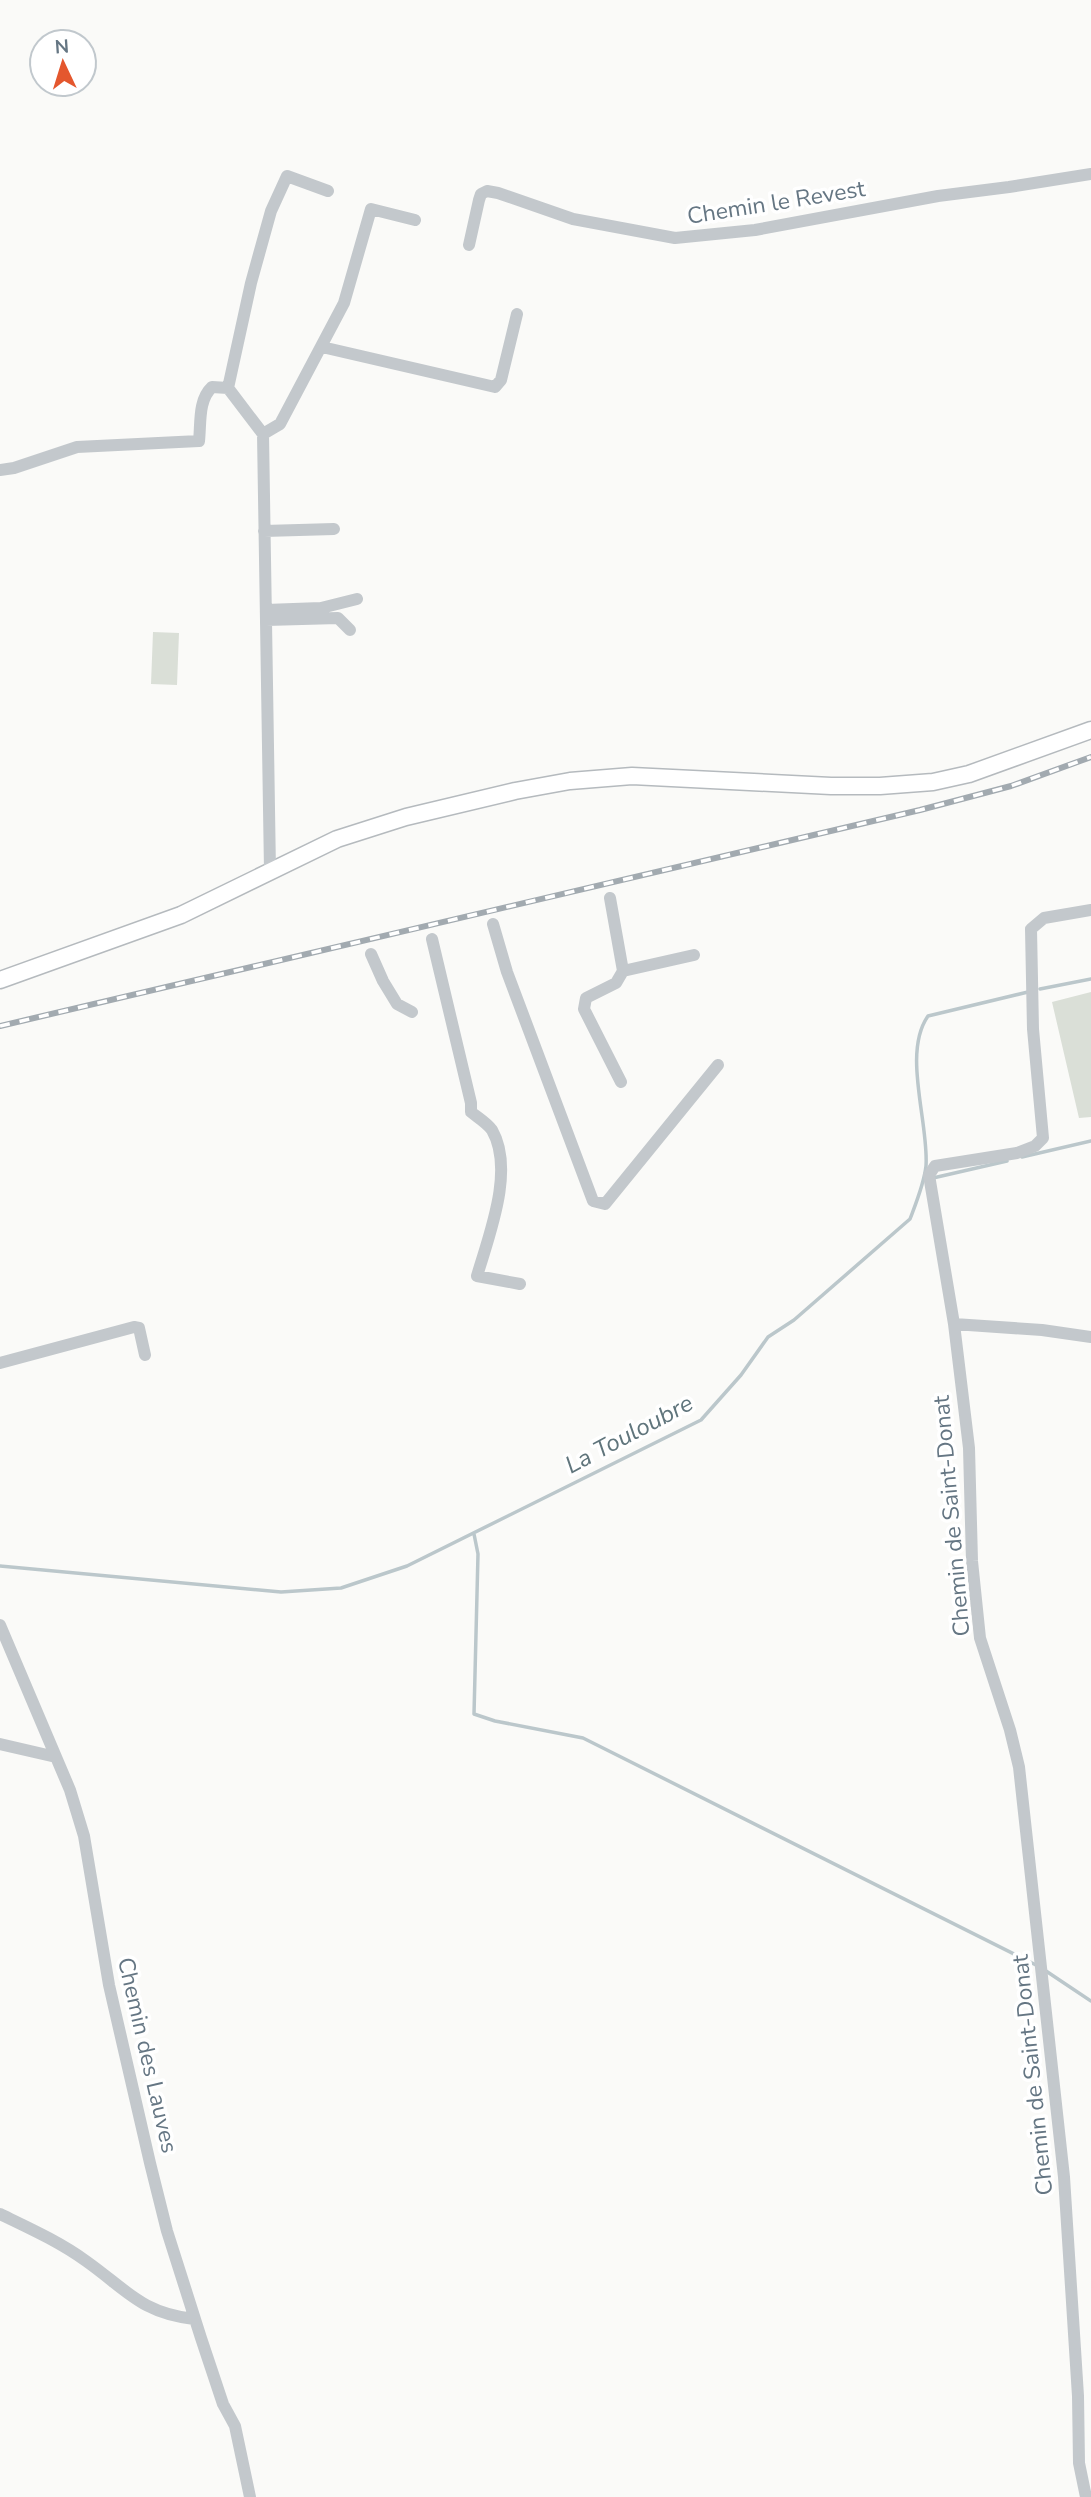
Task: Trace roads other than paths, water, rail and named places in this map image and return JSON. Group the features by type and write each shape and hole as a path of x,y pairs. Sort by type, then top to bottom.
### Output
{"main road":[{"path":"0,980 181,915 315,848 360,831 406,817 528,789 632,776 831,786 933,782 969,774 1091,730"}],"street":[{"name":"Chemin le Revest","path":"469,245 481,194 487,191 573,219 617,225 654,236 675,238 755,230 938,196 1091,174"},
{"path":"270,871 263,434 228,387 251,283 271,211 287,176 328,191"},
{"path":"263,434 280,424 344,303 371,209 415,220"},
{"path":"322,347 495,387 501,380 517,314"},
{"path":"0,470 77,447 200,440 202,404 207,391 212,387 228,387"},
{"path":"264,531 334,529"},
{"path":"266,615 321,608 356,599"},
{"path":"266,615 338,618 350,630"},
{"path":"610,898 623,971 616,983 586,998 584,1009 621,1082"},
{"name":"Chemin de Saint-Donat","path":"1086,2497 1079,2463 1078,2396 1064,2177 1019,1767 981,1638 972,1561 969,1448 954,1324 929,1175 935,1166 1017,1153 1035,1146 1043,1138 1033,1029 1031,929 1044,918 1091,910"},
{"path":"493,924 507,972 593,1201 605,1204 718,1065"},
{"path":"432,939 471,1112 491,1128 502,1166 498,1199 477,1276 520,1284"},
{"path":"371,954 397,1004 412,1012"},
{"path":"623,971 694,955"},
{"path":"954,1324 1042,1330 1091,1337"},
{"path":"0,1363 134,1327 139,1328 145,1355"},
{"name":"Chemin des Lauves","path":"0,1625 70,1790 84,1836 108,1985 150,2163 194,2319 223,2403 235,2426 250,2497"},
{"path":"0,1744 56,1758"},
{"path":"0,2214 40,2233 85,2260 144,2306 174,2316 194,2319"}],"waterway":[{"name":"La Touloubre","path":"1040,989 1091,979"},
{"name":"La Touloubre","path":"0,1566 281,1592 341,1588 407,1566 701,1420 741,1375 768,1337 794,1320 910,1219 926,1166 917,1049 928,1016 1028,992"},
{"path":"1022,1157 1091,1141"},
{"path":"933,1178 1007,1161"},
{"path":"474,1534 478,1554 474,1714 495,1721 583,1738 1036,1965"},
{"path":"1046,1971 1091,2001"}],"railway":[{"path":"0,1026 920,810 1011,786 1091,757"}]}
